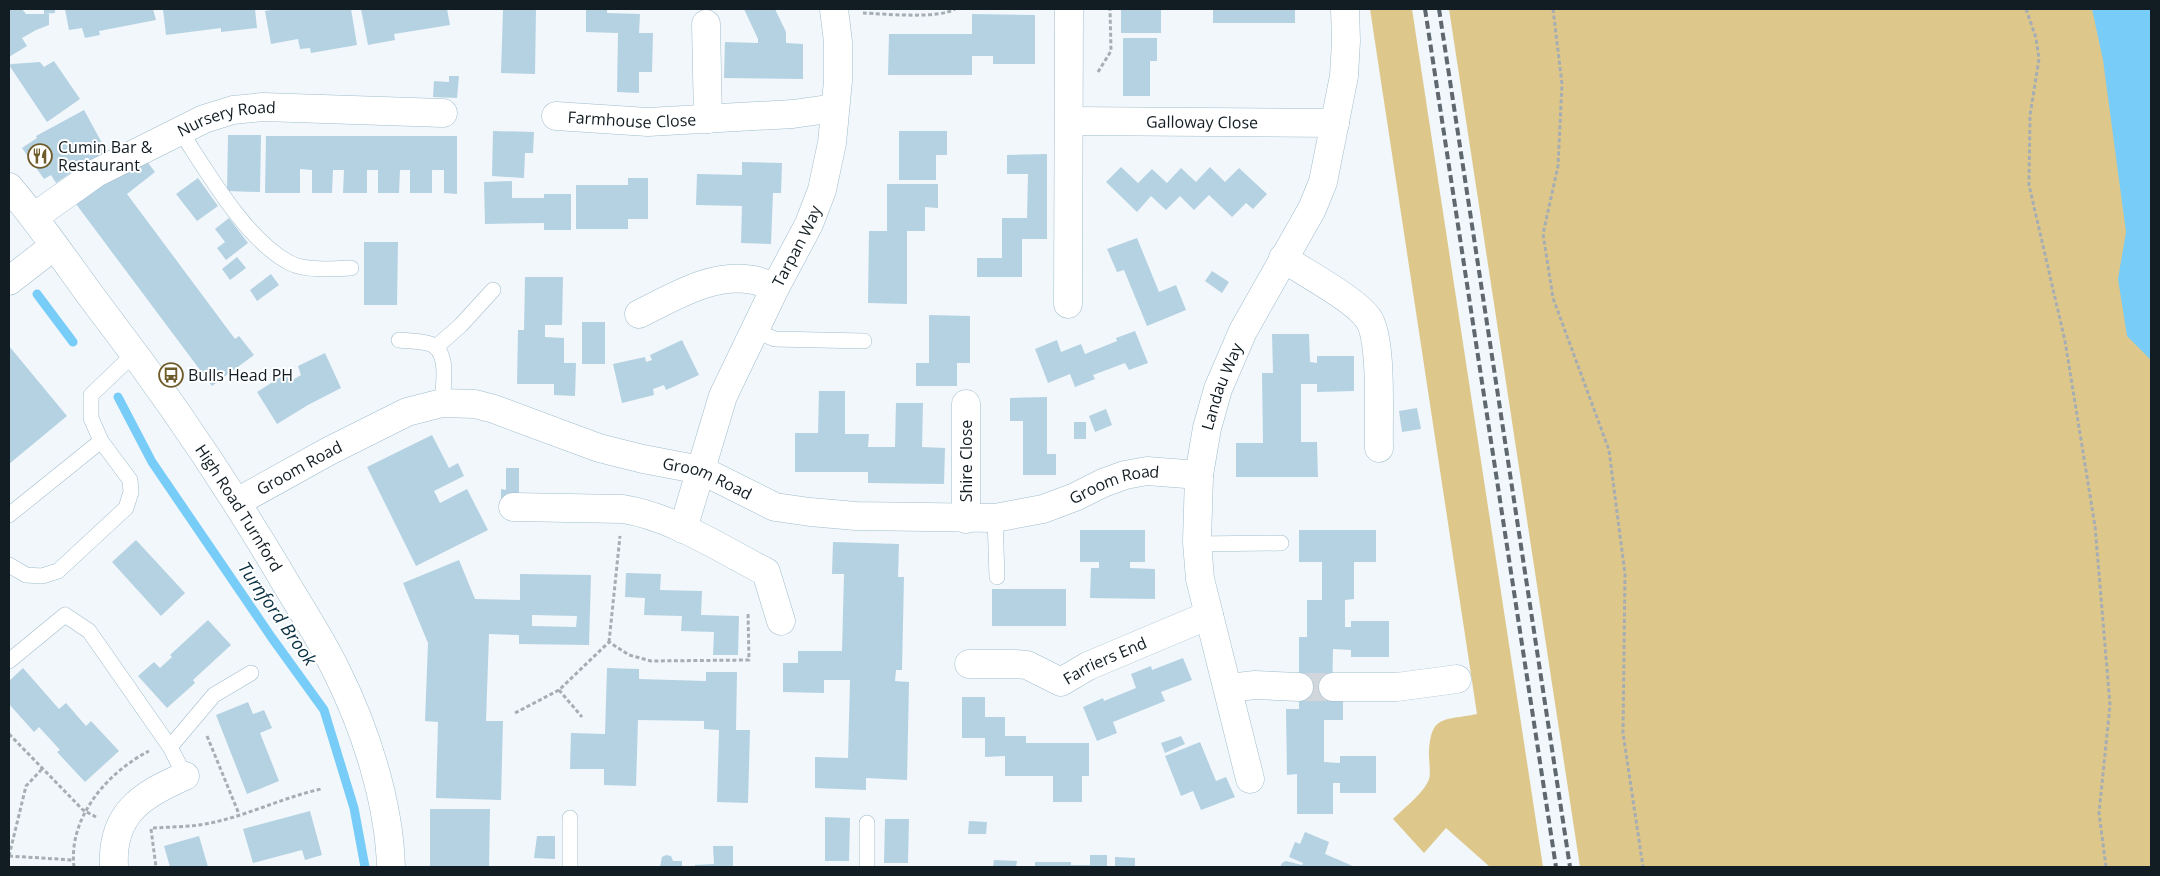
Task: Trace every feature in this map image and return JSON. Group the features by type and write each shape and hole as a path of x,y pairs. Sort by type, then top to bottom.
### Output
{"street":[{"path":"1068,304 1069,9"},
{"name":"Landau Way","path":"1250,779 1229,688 1200,578 1197,544 1199,475 1207,428 1218,388 1243,331 1312,209 1323,182 1344,76 1345,9"},
{"name":"Tarpan Way","path":"683,529 724,396 775,288 809,224 822,190 832,143 838,81 838,42 834,11"},
{"name":"Farmhouse Close","path":"706,24 708,119"},
{"name":"Nursery Road","path":"34,217 96,173 204,119 233,110 263,108 443,113"},
{"name":"Farmhouse Close","path":"556,116 648,122 793,114 835,108"},
{"name":"Galloway Close","path":"1070,122 1335,123"},
{"name":"High Road Turnford","path":"9,187 34,217 182,418 237,502 336,670 361,729 380,786 391,867"},
{"path":"9,282 54,246"},
{"path":"1283,258 1358,308 1371,322 1377,351 1379,448"},
{"path":"639,314 709,282 727,278 756,280 775,288"},
{"name":"Groom Road","path":"237,502 329,450 407,412 442,403 475,404 494,409 599,448 643,460 701,470 775,507 856,516 995,518 1043,509 1125,475 1147,471 1199,475"},
{"name":"Shire Close","path":"966,404 966,519"},
{"path":"512,507 623,509 638,511 683,529 766,572 782,622"},
{"name":"Farriers End","path":"969,664 1014,664 1027,666 1061,682 1088,666 1209,615"},
{"path":"1333,687 1397,687 1457,678"},
{"path":"1229,688 1255,685 1299,686"},
{"path":"114,867 115,844 122,823 132,807 146,795 185,776"}],"lane":[{"path":"181,132 223,195 267,247 292,264 320,269 351,268"},
{"path":"436,347 468,318 494,290"},
{"path":"754,331 775,339 784,340 864,342"},
{"path":"399,340 428,343 436,347 443,363 442,403"},
{"path":"9,565 26,575 42,576 58,571 126,508 131,492 130,480 101,441 91,418 91,395 135,353"},
{"path":"9,515 101,441"},
{"path":"995,518 997,577"},
{"path":"1197,544 1281,543"},
{"path":"9,661 65,615 89,631 170,747 185,776"},
{"path":"170,747 214,695 251,672"},
{"path":"570,818 570,867"},
{"path":"867,823 867,867"}],"path":[{"path":"834,11 930,14 949,13 955,9"},
{"path":"1070,84 1090,84 1111,51 1110,9"},
{"path":"1553,9 1562,84 1558,166 1543,234 1553,298 1609,450 1626,574 1623,732 1643,867"},
{"path":"2026,9 2036,38 2039,59 2030,115 2030,185 2065,341 2095,526 2110,706 2099,813 2106,867"},
{"path":"516,713 559,690 609,642 623,509"},
{"path":"609,642 629,655 651,661 748,660 748,604 766,572"},
{"path":"559,690 582,717"},
{"path":"198,713 239,814"},
{"path":"9,734 83,810 122,823 151,828 200,825 321,789"},
{"path":"42,769 26,786 9,856 73,860"},
{"path":"151,828 156,867"}],"shaded area":[{"path":"1370,9 1412,9 1543,867 1490,867 1446,828 1424,853 1393,819 1427,784 1430,774 1430,742 1436,726 1447,719 1477,714"},
{"path":"1449,9 2151,9 2151,867 1580,867"}],"water":[{"path":"2092,9 2151,9 2151,360 2127,336 2118,279 2126,232 2103,60"}],"building":[{"path":"9,9 22,9 26,14 49,14 49,25 22,38 27,46 9,57"},
{"path":"44,9 55,9 55,13 44,14"},
{"path":"65,9 153,9 156,20 99,31 100,35 85,38 82,28 69,30"},
{"path":"163,9 255,9 257,28 221,32 221,28 166,35"},
{"path":"278,9 351,9 357,45 311,53 310,48 300,49 298,39 271,44 265,11"},
{"path":"361,9 447,9 450,25 394,34 395,40 368,45"},
{"path":"503,9 536,9 535,74 501,73"},
{"path":"586,9 607,9 607,13 640,14 639,33 653,33 652,72 639,72 639,93 617,92 618,33 586,32"},
{"path":"744,9 775,9 786,32 786,43 803,44 803,79 724,78 725,42 758,43 758,39"},
{"path":"1121,9 1161,9 1161,33 1121,33"},
{"path":"1213,9 1295,9 1295,23 1213,23"},
{"path":"972,14 1035,15 1035,64 993,64 993,56 972,56 972,75 888,75 889,34 972,34"},
{"path":"1123,38 1157,38 1157,61 1150,61 1150,96 1123,96"},
{"path":"54,61 80,99 47,122 9,65 40,62 44,67"},
{"path":"449,76 459,76 457,98 433,97 434,81 449,82"},
{"path":"84,110 108,154 81,166 56,183 51,175 44,179 22,148 37,138 36,136"},
{"path":"493,131 534,132 533,153 525,153 524,178 492,176"},
{"path":"899,131 947,131 947,155 936,155 936,180 899,180"},
{"path":"228,135 261,135 260,192 227,191"},
{"path":"266,136 457,136 457,194 444,193 444,170 432,170 432,193 410,193 410,170 400,170 399,193 378,193 378,170 367,170 367,193 343,193 344,170 333,170 332,193 312,193 312,170 300,169 300,193 265,193"},
{"path":"1047,154 1047,239 1022,239 1022,277 977,277 977,258 1002,258 1002,218 1027,218 1028,174 1007,174 1007,155"},
{"path":"146,160 155,172 127,194 235,339 239,336 254,355 212,386 76,204 122,170"},
{"path":"742,162 782,163 781,193 773,193 771,244 741,243 742,206 696,205 697,174 742,175"},
{"path":"1121,167 1138,183 1152,169 1167,183 1181,168 1196,182 1210,167 1225,182 1239,168 1267,194 1253,209 1246,203 1232,217 1209,195 1194,210 1180,196 1166,210 1151,196 1137,212 1106,182"},
{"path":"198,178 218,206 197,221 176,194"},
{"path":"628,178 648,178 648,219 628,219 628,229 576,229 576,185 628,185"},
{"path":"512,181 512,198 544,198 544,194 571,194 571,230 544,230 544,223 485,224 484,182"},
{"path":"887,184 938,184 938,208 925,207 925,231 907,231 907,304 868,303 869,231 887,231"},
{"path":"229,218 248,243 226,260 217,248 225,242 215,229"},
{"path":"1137,238 1159,292 1176,285 1186,310 1147,326 1124,270 1117,272 1107,249"},
{"path":"364,242 398,242 397,305 364,305"},
{"path":"237,257 246,268 230,280 222,269"},
{"path":"1212,271 1229,282 1222,293 1205,281"},
{"path":"271,274 279,285 257,301 250,290"},
{"path":"525,277 563,277 562,325 545,325 545,337 564,338 564,363 576,363 575,396 554,395 554,384 517,384 518,330 524,330"},
{"path":"929,315 970,316 970,363 957,363 957,386 916,386 916,363 929,363"},
{"path":"582,322 605,322 605,364 582,364"},
{"path":"1135,331 1148,363 1129,370 1125,363 1093,375 1095,379 1075,387 1070,374 1048,383 1035,349 1057,340 1061,352 1081,344 1085,354 1117,341 1116,338"},
{"path":"1272,334 1309,334 1310,362 1317,363 1317,356 1354,356 1354,391 1317,392 1317,384 1301,384 1301,442 1317,442 1318,477 1236,477 1236,443 1263,443 1262,373 1273,373"},
{"path":"682,340 699,375 666,390 664,385 653,389 654,395 622,403 613,364 645,357 646,362 652,360 650,355"},
{"path":"9,346 67,416 9,464"},
{"path":"325,353 341,388 277,424 257,392 287,373 291,381 301,375 298,366"},
{"path":"819,391 845,391 845,434 869,434 868,447 895,447 896,403 923,403 922,447 945,448 944,484 868,483 868,472 795,472 795,433 818,433"},
{"path":"1047,397 1047,454 1056,454 1056,475 1023,475 1023,421 1010,421 1010,398"},
{"path":"1417,408 1421,429 1402,432 1399,411"},
{"path":"1106,409 1112,425 1095,432 1089,416"},
{"path":"1074,422 1086,422 1086,439 1074,439"},
{"path":"432,435 449,468 458,463 464,476 434,491 440,503 467,489 488,530 416,566 367,467"},
{"path":"506,468 519,468 519,503 501,503 501,489 506,490"},
{"path":"1080,530 1145,530 1145,562 1130,562 1130,568 1155,569 1155,599 1090,598 1091,568 1099,568 1099,562 1080,562"},
{"path":"1299,530 1376,530 1376,562 1354,562 1354,599 1345,600 1345,627 1351,627 1351,621 1389,621 1389,657 1351,657 1351,650 1333,649 1332,698 1343,698 1343,720 1324,720 1324,762 1340,763 1340,756 1376,756 1376,793 1340,793 1340,783 1333,783 1333,814 1297,814 1297,774 1287,775 1286,709 1299,709 1299,637 1307,637 1307,600 1322,600 1322,562 1299,562"},
{"path":"136,540 185,593 161,616 112,562"},
{"path":"833,542 899,544 898,577 904,577 902,670 896,670 895,681 909,682 907,780 866,778 866,790 815,788 815,757 848,758 850,680 824,680 824,693 783,692 783,663 798,663 798,651 842,651 844,574 832,574"},
{"path":"459,560 475,599 520,600 520,574 591,575 589,645 519,644 519,635 489,634 486,721 503,721 501,800 436,798 438,722 425,721 428,643 403,583","holes":["532,615 577,616 576,627 532,626"]},
{"path":"626,573 661,574 660,590 702,591 701,615 739,616 738,655 713,655 714,632 681,631 682,616 644,615 645,598 625,597"},
{"path":"992,589 1066,589 1066,626 992,626"},
{"path":"208,620 231,645 193,680 195,683 167,708 138,676 154,662 160,668 172,657 170,655"},
{"path":"1183,658 1192,680 1161,692 1165,701 1113,722 1117,733 1097,741 1083,707 1103,698 1104,701 1136,688 1131,674 1151,666 1152,670"},
{"path":"23,668 59,709 66,703 86,726 91,721 119,751 85,782 57,752 60,750 39,727 34,732 9,704 9,681"},
{"path":"607,668 639,669 639,679 706,681 706,672 737,672 736,730 750,730 748,803 717,802 719,730 704,729 704,721 638,720 636,786 604,785 604,769 570,769 571,733 605,734"},
{"path":"962,697 985,697 985,717 1005,717 1005,736 1026,736 1026,743 1089,743 1089,776 1082,776 1082,802 1053,802 1053,776 1005,776 1005,756 985,757 985,738 962,738"},
{"path":"248,702 253,714 264,710 272,728 260,733 279,781 247,794 216,715"},
{"path":"1181,736 1185,744 1165,753 1161,743"},
{"path":"1200,742 1216,781 1226,777 1235,797 1201,810 1193,791 1181,796 1165,756"},
{"path":"430,809 490,809 489,867 430,867"},
{"path":"310,811 322,855 305,860 302,850 253,863 243,829"},
{"path":"825,817 850,818 849,861 825,861"},
{"path":"885,819 909,819 908,863 884,863"},
{"path":"969,821 987,822 986,834 968,834"},
{"path":"1305,832 1329,842 1325,854 1355,867 1280,867 1286,861 1302,865 1303,863 1289,857 1295,842 1300,844"},
{"path":"199,836 208,867 170,867 164,846"},
{"path":"537,836 555,836 555,859 534,858"},
{"path":"713,846 733,846 733,867 695,867 695,865 714,864"},
{"path":"666,855 671,856 673,861 682,861 682,867 660,867 662,857"},
{"path":"1090,855 1107,855 1107,867 1035,867 1035,862 1071,862 1071,865 1090,865"},
{"path":"1115,857 1135,858 1135,867 1115,867"},
{"path":"994,860 1017,861 1016,867 993,867"}],"waterway":[{"name":"Turnford Brook","path":"37,294 73,342"},
{"name":"Turnford Brook","path":"118,397 152,462 272,638 324,710 354,808 365,867"}],"tunnel":[{"path":"1299,687 1333,687"}],"railway":[{"path":"1425,9 1556,867"},
{"path":"1439,9 1570,867"}],"place":[{"name":"Cumin Bar & Restaurant","path":"40,156"},
{"name":"Bulls Head PH","path":"171,375"}]}
